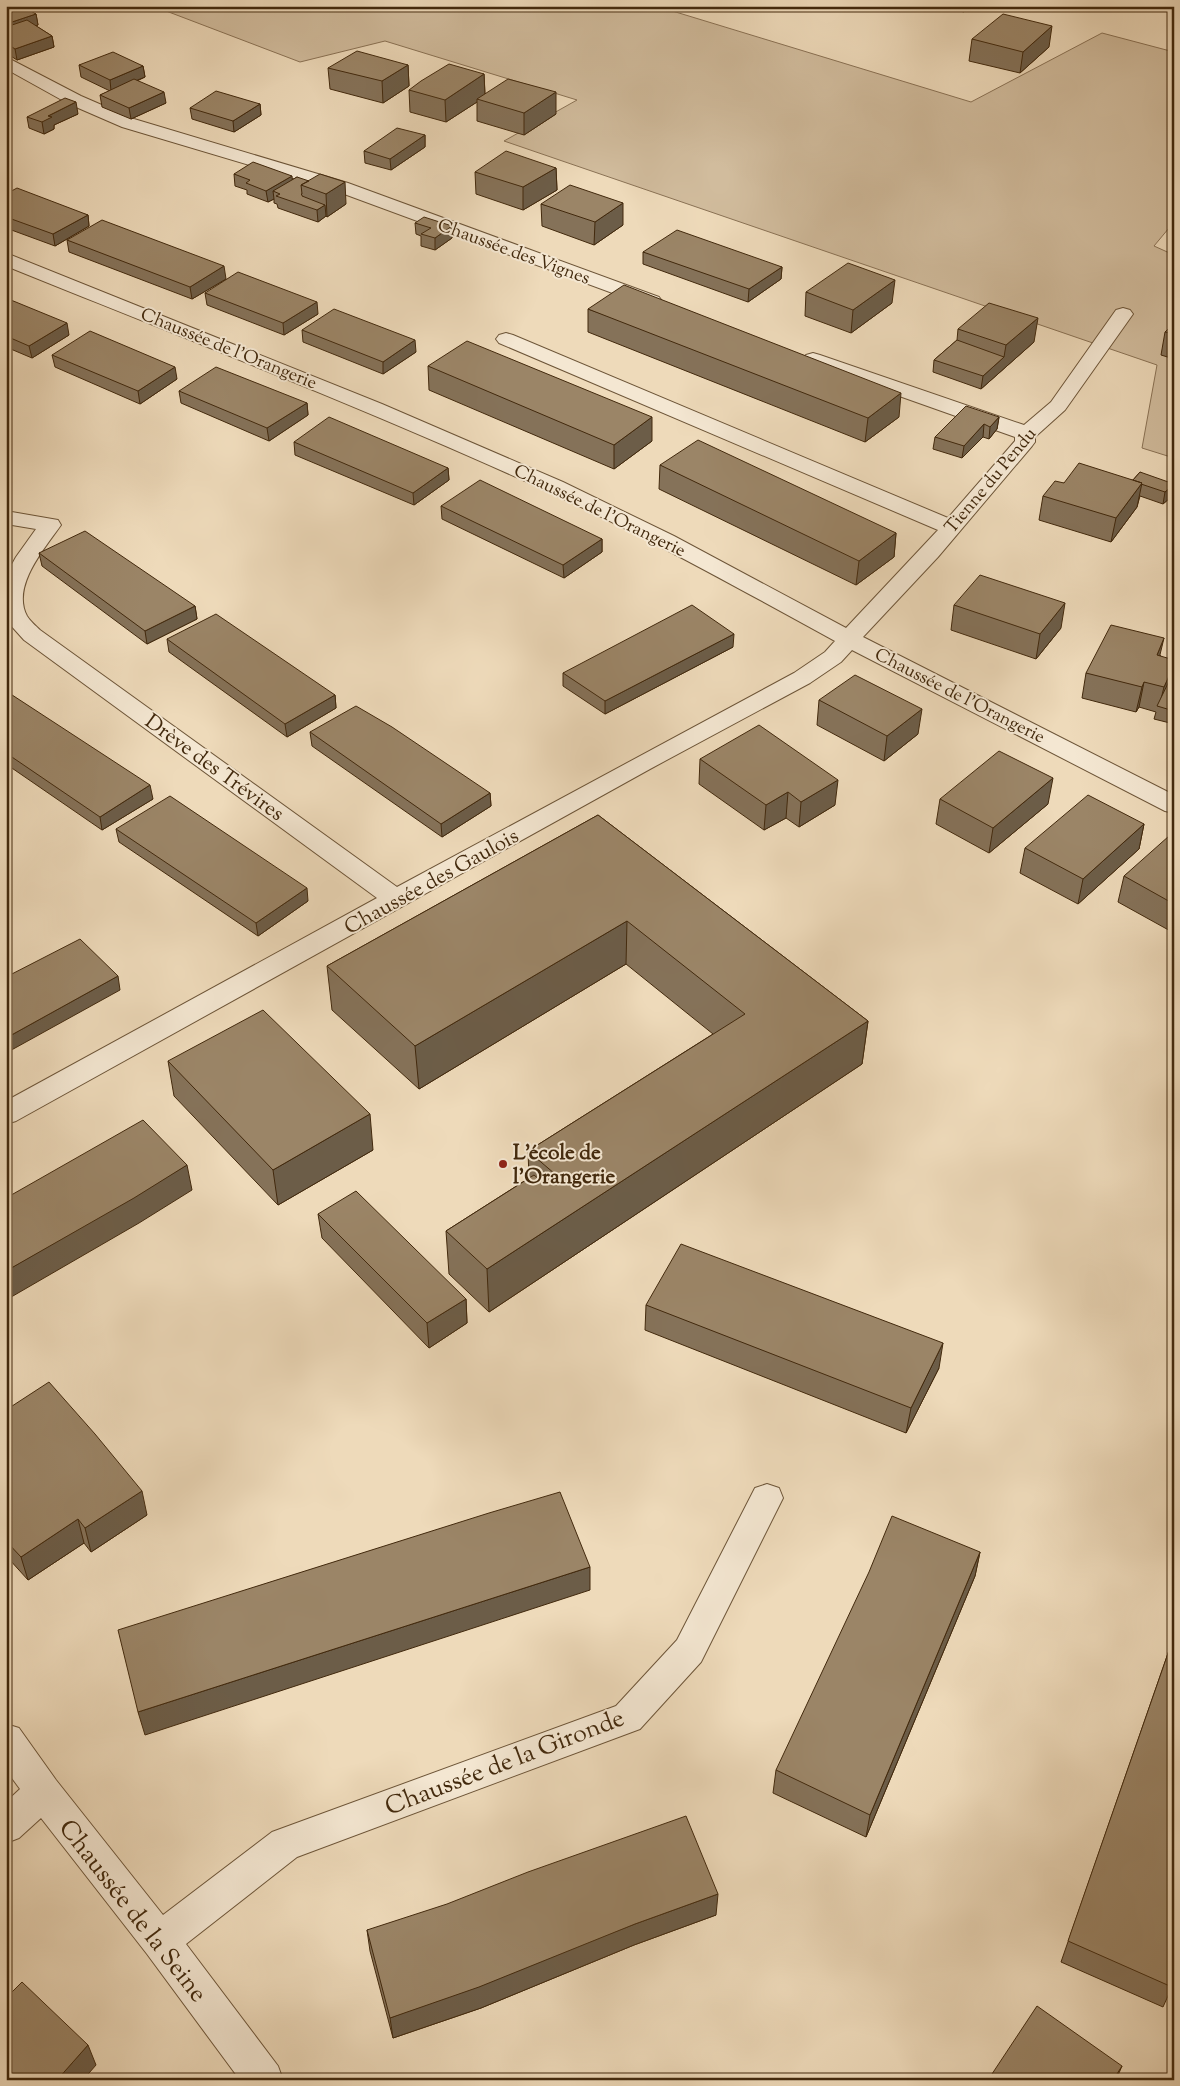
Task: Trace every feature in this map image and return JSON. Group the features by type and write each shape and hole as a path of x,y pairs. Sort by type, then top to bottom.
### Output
{"street":[{"name":"Chaussée des Vignes","path":"6,62 75,100 128,123 342,187 669,308"},
{"name":"Chaussée de l'Orangerie","path":"6,259 375,408 546,483 666,542 850,639 1174,804"},
{"name":"Tienne du Pendu","path":"850,639 876,608 917,566 1025,442 1025,436 1058,406 1123,314"},
{"path":"506,339 950,528"},
{"path":"798,354 1018,430 1025,436"},
{"name":"Drève des Trévires","path":"6,518 50,525 14,572 7,592 15,617 32,635 397,900"},
{"path":"6,634 32,635"},
{"name":"Chaussée des Gaulois","path":"6,1114 641,764 802,678 833,657 850,639"},
{"name":"Chaussée de la Gironde","path":"160,1941 286,1844 628,1718 689,1651 767,1498"},
{"name":"Chaussée de la Seine","path":"6,1740 43,1792 160,1941 264,2080"},
{"path":"6,1826 43,1792"}],"shaded area":[{"path":"153,6 656,6 971,102 1102,33 1174,52 1174,222 1154,246 1174,255 1174,458 1142,448 1157,365 504,141 577,100 385,41 300,62"}],"building":[{"path":"6,6 22,6 36,14 6,24"},
{"path":"1003,14 1052,26 1023,52 972,39"},
{"path":"27,20 52,36 15,49 6,43 6,27"},
{"path":"357,51 408,65 382,81 328,68"},
{"path":"113,52 143,66 110,80 79,65"},
{"path":"449,64 484,74 445,100 409,90 421,81"},
{"path":"134,79 164,92 129,108 100,95"},
{"path":"508,79 556,92 524,113 477,99"},
{"path":"216,91 260,104 233,121 190,108"},
{"path":"65,98 76,102 48,116 52,117 42,122 27,117"},
{"path":"397,128 425,135 390,159 364,151"},
{"path":"506,151 556,168 523,187 475,172"},
{"path":"253,162 292,176 266,191 246,183 250,180 234,174"},
{"path":"320,174 345,182 326,194 301,185"},
{"path":"297,177 309,181 301,185 302,196 325,205 317,210 276,196 280,194 273,191"},
{"path":"570,185 623,203 595,222 541,204"},
{"path":"17,188 88,215 53,234 6,217 6,194"},
{"path":"424,217 452,226 435,238 421,234 431,228 415,223"},
{"path":"102,220 224,266 190,287 67,240"},
{"path":"677,230 782,267 749,289 643,252"},
{"path":"848,263 895,280 853,310 806,292"},
{"path":"238,272 317,302 283,323 205,293"},
{"path":"624,285 901,393 868,418 588,309"},
{"path":"6,298 67,323 29,346 6,336"},
{"path":"989,303 1038,318 1006,345 958,329"},
{"path":"334,309 415,340 383,362 302,330"},
{"path":"1174,323 1174,334 1165,332"},
{"path":"90,331 175,367 138,391 52,355"},
{"path":"957,340 1004,357 983,376 934,360"},
{"path":"467,341 652,417 614,445 428,366"},
{"path":"216,367 307,403 267,428 179,391"},
{"path":"966,406 999,417 990,427 984,424 964,446 935,437"},
{"path":"329,417 448,468 413,493 294,442"},
{"path":"698,440 896,533 859,561 660,465"},
{"path":"1079,463 1142,483 1116,518 1043,496 1055,481 1064,483"},
{"path":"1140,472 1174,484 1165,492 1141,484 1133,480"},
{"path":"480,480 602,539 563,565 441,506"},
{"path":"85,531 195,606 145,631 39,553"},
{"path":"980,575 1065,603 1040,634 954,605"},
{"path":"692,605 734,634 605,701 563,673"},
{"path":"216,614 335,695 285,724 167,639"},
{"path":"1111,625 1164,638 1157,655 1174,660 1174,665 1164,687 1144,682 1142,687 1086,673"},
{"path":"1174,671 1174,711 1157,706"},
{"path":"855,675 922,709 887,736 819,700"},
{"path":"6,691 150,785 100,817 6,753"},
{"path":"356,706 392,727 490,793 441,824 310,732"},
{"path":"759,725 838,780 801,802 788,792 766,805 700,759"},
{"path":"999,751 1053,778 993,828 940,799"},
{"path":"1088,795 1144,824 1083,879 1025,848"},
{"path":"170,796 307,888 256,923 116,829"},
{"path":"598,815 868,1021 487,1269 446,1231 534,1175 542,1182 555,1174 528,1151 745,1014 627,921 415,1046 327,966"},
{"path":"1169,836 1174,839 1174,904 1124,876"},
{"path":"80,939 118,976 6,1038 6,977"},
{"path":"263,1010 370,1114 273,1170 168,1061"},
{"path":"143,1120 187,1165 134,1198 6,1271 6,1198"},
{"path":"356,1191 466,1299 427,1323 318,1214"},
{"path":"681,1244 943,1343 911,1408 646,1305"},
{"path":"49,1382 142,1491 85,1528 78,1519 21,1557 6,1541 6,1410"},
{"path":"560,1492 590,1567 138,1712 118,1630"},
{"path":"892,1516 980,1552 870,1815 776,1770 869,1572"},
{"path":"1174,1636 1174,1982 1172,1987 1068,1941"},
{"path":"686,1816 718,1894 635,1924 479,1987 390,2018 367,1930 447,1904 528,1872"},
{"path":"22,1982 88,2045 57,2080 6,2080 6,1998"},
{"path":"1037,2006 1122,2066 1113,2080 988,2080"}],"place":[{"name":"L'école de l'Orangerie","path":"503,1164"}]}
